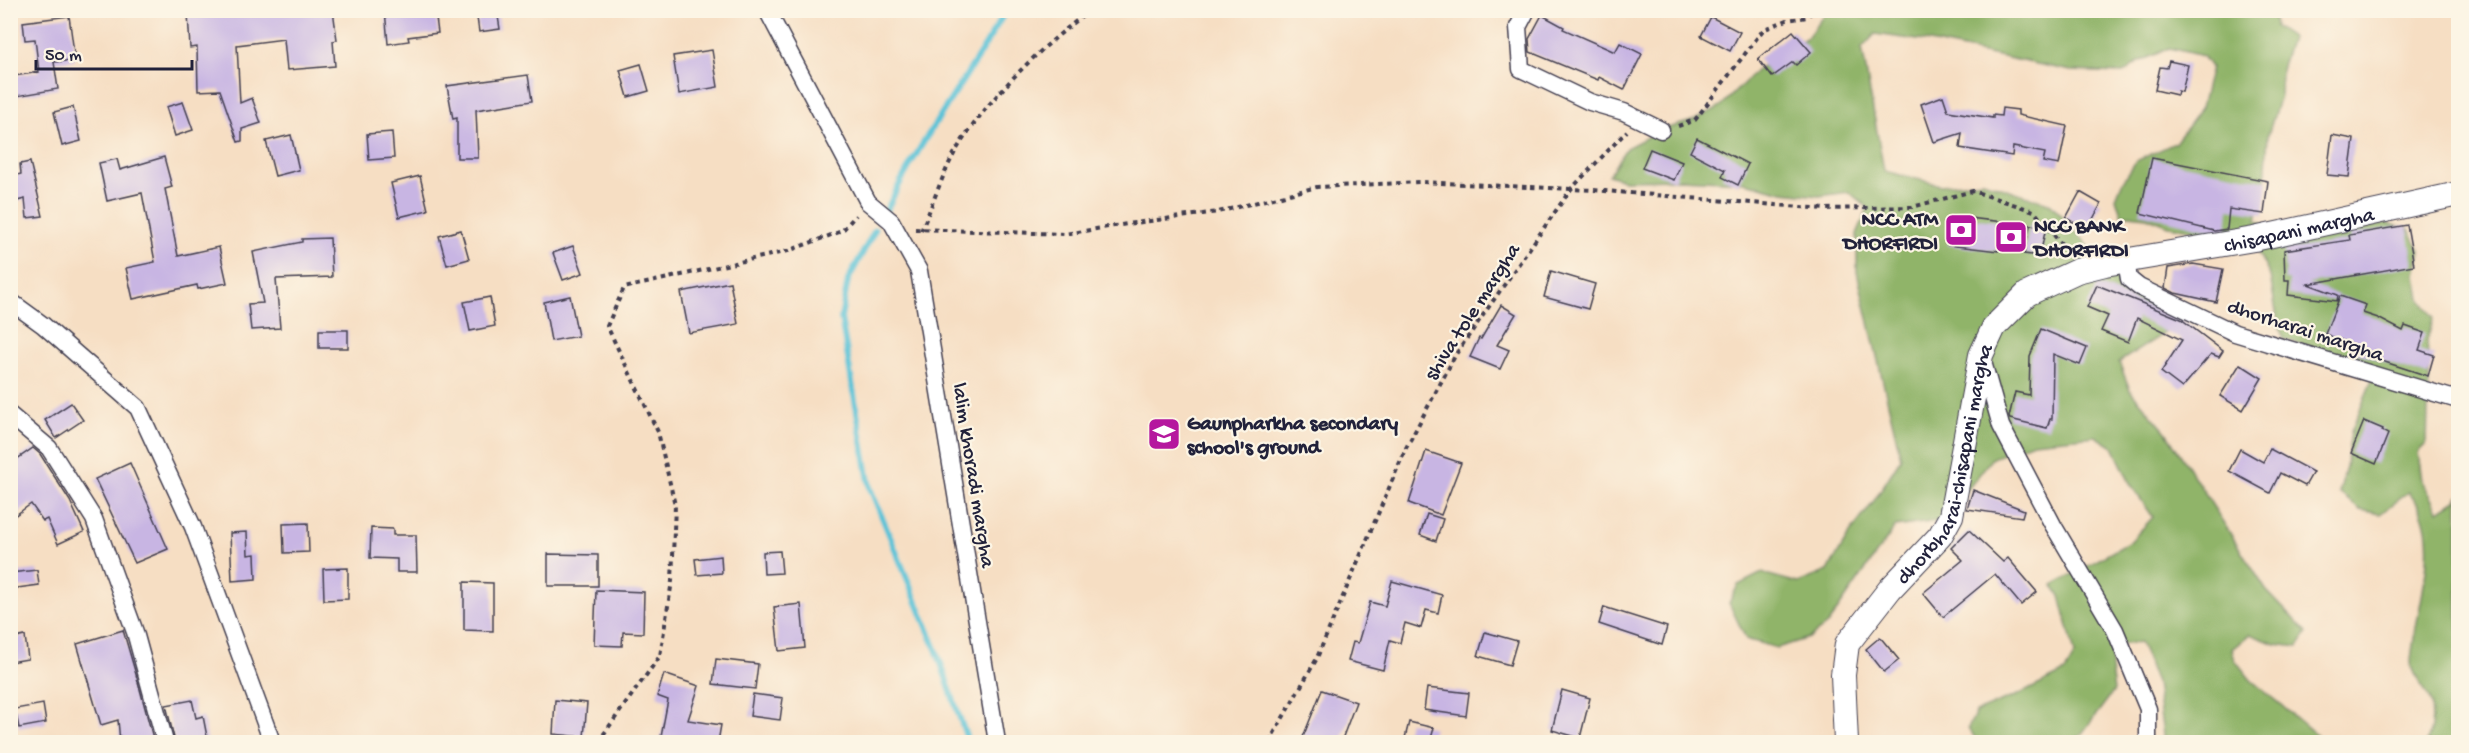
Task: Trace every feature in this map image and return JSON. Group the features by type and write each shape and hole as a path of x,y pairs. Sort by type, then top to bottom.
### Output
{"street":[{"path":"767,10 868,201"},
{"path":"1527,10 1518,27 1521,69 1590,102 1624,112 1661,130"},
{"name":"chisapani margha","path":"2132,260 2254,239 2458,194"},
{"name":"lalim khoradi margha","path":"868,201 891,221 919,271 997,742"},
{"name":"dhorbharai-chisapani margha","path":"1846,742 1844,675 1848,644 1890,589 1940,536 1951,516 1981,355 1994,327 2027,294 2077,272 2132,260"},
{"name":"dhorharai margha","path":"2132,260 2129,279 2139,287 2235,333 2458,400"},
{"path":"10,301 43,325 138,408 193,526 272,742"},
{"path":"1981,355 2001,426 2053,525 2115,630 2148,709 2148,742"},
{"path":"10,415 49,448 94,519 135,632 165,742"}],"path":[{"path":"921,231 954,155 994,98 1091,10"},
{"name":"shiva tole margha","path":"1269,742 1316,660 1406,448 1456,354 1571,189 1627,131 1661,130 1695,120 1763,30 1787,20 1808,17 1812,10"},
{"path":"891,221 921,231 1065,234 1218,212 1317,187 1421,182 1571,189 1825,210 1912,207 1973,191 2034,211 2065,247 2077,272"},
{"path":"598,742 660,656 672,581 675,505 657,432 607,326 624,288 788,251 842,231 868,201"}],"green space":[{"path":"1827,11 2273,11 2275,26 2291,37 2281,70 2280,96 2268,135 2265,185 2256,220 2287,233 2323,235 2386,223 2408,228 2420,250 2416,276 2420,299 2434,317 2427,340 2429,374 2427,443 2418,452 2422,481 2439,511 2456,500 2458,495 2458,742 2426,742 2431,725 2431,705 2411,667 2428,551 2426,530 2420,510 2409,492 2380,514 2361,510 2339,493 2346,467 2351,432 2374,375 2367,364 2284,339 2278,324 2270,276 2252,241 2169,226 2147,217 2121,214 2116,198 2122,183 2136,161 2175,143 2201,108 2211,67 2203,56 2169,48 2139,62 2123,73 2071,71 1925,41 1875,34 1862,48 1884,171 1941,185 1983,181 2051,204 2116,277 2181,319 2157,338 2119,362 2130,390 2166,432 2266,590 2307,633 2298,647 2275,644 2250,634 2232,649 2235,660 2251,680 2325,742 2164,742 2156,683 2140,642 2112,646 2111,669 2114,691 2080,736 2071,742 1978,742 1968,728 1976,712 2065,672 2075,654 2060,596 2053,585 2130,542 2153,517 2131,485 2113,447 2096,436 2033,442 1992,458 1944,520 1895,527 1828,624 1809,638 1777,648 1746,639 1729,603 1738,585 1762,573 1798,583 1828,571 1850,533 1872,504 1901,458 1857,272 1857,234 1868,208 1849,192 1819,196 1783,192 1745,182 1680,179 1623,180 1609,175 1626,148 1661,130 1695,120 1721,106 1759,68 1806,39"}],"building":[{"path":"227,10 333,10 337,40 333,41 335,66 287,70 284,39 237,45 240,103 252,98 261,123 242,129 242,141 238,142 220,90 198,91 197,47 190,48 188,13"},
{"path":"385,10 435,10 438,33 408,37 409,41 388,44"},
{"path":"476,10 497,10 500,29 479,32"},
{"path":"1542,15 1564,27 1563,29 1615,52 1620,43 1642,54 1624,90 1599,77 1598,80 1530,52 1529,39"},
{"path":"69,16 75,60 54,62 58,89 17,96 14,76 39,72 35,39 25,40 23,22"},
{"path":"1711,17 1740,32 1730,51 1701,36"},
{"path":"1793,31 1811,52 1796,65 1793,62 1772,77 1758,59"},
{"path":"712,50 718,87 679,94 673,56"},
{"path":"2169,61 2188,65 2182,92 2178,91 2177,95 2155,90 2160,67 2167,68"},
{"path":"641,64 649,91 628,97 620,70"},
{"path":"528,75 532,101 476,110 478,158 457,158 457,118 453,119 447,86"},
{"path":"1943,96 1948,111 1993,118 1993,115 2001,116 2002,108 2018,110 2018,115 2067,126 2059,165 2043,162 2045,153 2013,147 2012,156 1960,148 1962,133 1934,142 1921,104"},
{"path":"183,102 193,130 175,136 166,107"},
{"path":"73,107 81,141 62,146 54,112"},
{"path":"392,132 394,158 369,160 367,134"},
{"path":"291,135 299,170 275,176 266,141"},
{"path":"2332,135 2354,139 2349,177 2327,175"},
{"path":"1697,138 1748,164 1738,185 1722,177 1725,170 1690,152"},
{"path":"1650,149 1682,162 1674,180 1642,168"},
{"path":"164,157 172,187 165,189 178,256 219,247 227,283 198,289 197,285 133,299 126,268 155,262 142,193 107,201 99,163 117,159 120,170"},
{"path":"2152,158 2268,181 2264,214 2229,209 2227,229 2214,231 2140,213"},
{"path":"30,162 43,216 27,218 25,199 17,201 11,177 21,174 20,164"},
{"path":"420,176 428,210 399,217 391,183"},
{"path":"2080,192 2101,204 2087,230 2066,218"},
{"path":"1952,216 2003,222 1998,251 1948,245"},
{"path":"2030,225 2046,227 2040,256 2024,254"},
{"path":"2407,225 2414,265 2308,284 2338,295 2337,301 2288,295 2289,280 2285,280 2284,250 2350,240 2349,235"},
{"path":"461,230 469,259 447,265 439,236"},
{"path":"330,238 332,277 276,279 280,328 251,330 248,304 263,303 253,252 302,242 302,239"},
{"path":"573,246 583,273 563,280 553,253"},
{"path":"2193,264 2223,269 2216,302 2175,293 2165,288 2168,268"},
{"path":"1551,271 1595,284 1588,309 1544,297"},
{"path":"730,282 738,324 689,333 681,292"},
{"path":"2097,285 2181,319 2223,351 2219,357 2211,354 2182,388 2161,372 2182,340 2137,318 2128,342 2101,331 2108,316 2087,307"},
{"path":"570,296 578,336 551,341 544,302"},
{"path":"2340,296 2366,305 2363,313 2403,331 2405,326 2425,333 2419,350 2434,355 2428,376 2351,351 2354,345 2325,334"},
{"path":"490,297 495,326 470,331 464,302"},
{"path":"1501,305 1516,314 1497,345 1509,350 1500,369 1470,357 1479,338 1481,339"},
{"path":"2041,329 2087,348 2080,365 2053,354 2052,419 2047,428 2009,417 2015,392 2029,395 2030,356"},
{"path":"319,330 348,330 348,348 319,348"},
{"path":"2240,364 2262,378 2243,410 2220,396"},
{"path":"71,403 83,420 56,438 45,420"},
{"path":"2364,421 2383,429 2382,431 2388,434 2376,464 2351,453"},
{"path":"33,448 40,454 70,501 84,532 58,544 47,519 43,521 31,504 10,519 10,464"},
{"path":"2240,449 2263,462 2270,449 2313,472 2305,486 2280,473 2270,493 2229,471"},
{"path":"1426,451 1461,463 1441,515 1409,503"},
{"path":"130,463 168,549 135,563 95,479"},
{"path":"1973,490 2024,510 2022,517 1967,509"},
{"path":"1427,514 1443,519 1436,541 1420,535"},
{"path":"308,523 309,552 284,553 283,524"},
{"path":"371,528 393,529 393,535 416,535 417,572 397,572 397,559 370,558"},
{"path":"1969,530 2003,562 2008,558 2037,592 2021,605 1995,574 1943,617 1923,593 1963,560 1951,548"},
{"path":"247,532 248,555 255,554 256,579 232,581 230,533"},
{"path":"780,551 782,573 764,574 763,552"},
{"path":"548,554 598,555 598,586 548,586"},
{"path":"721,556 722,573 697,575 695,559"},
{"path":"348,568 348,599 324,600 323,569"},
{"path":"37,570 39,585 10,589 10,573"},
{"path":"1392,581 1442,595 1438,613 1426,610 1421,628 1405,623 1400,643 1390,640 1383,670 1348,661 1353,642 1358,643 1370,602 1385,606"},
{"path":"464,582 493,583 493,631 464,630"},
{"path":"596,590 644,592 643,633 623,632 622,646 594,645"},
{"path":"801,604 805,648 779,651 774,607"},
{"path":"1604,607 1667,627 1662,645 1599,624"},
{"path":"123,630 154,742 120,742 118,720 101,725 77,644"},
{"path":"1485,632 1517,641 1510,665 1478,656"},
{"path":"25,636 28,659 10,662 10,639"},
{"path":"1880,637 1899,660 1884,672 1866,649"},
{"path":"716,659 758,664 755,689 713,684"},
{"path":"664,674 699,686 688,720 721,725 718,742 660,742 668,700 657,696"},
{"path":"1427,688 1469,693 1466,716 1424,710"},
{"path":"1322,690 1356,702 1341,742 1301,742"},
{"path":"1562,690 1590,698 1580,738 1552,730"},
{"path":"753,694 783,698 780,720 750,716"},
{"path":"192,700 196,718 203,716 208,742 175,742 166,705"},
{"path":"555,700 587,703 584,737 553,734"},
{"path":"43,704 46,723 19,728 15,709"},
{"path":"1409,722 1434,728 1430,742 1404,742"}],"waterway":[{"path":"887,209 914,158 1006,10"},
{"path":"875,230 848,280 841,318 870,488 936,649 966,736 966,742"}],"place":[{"name":"NCC ATM DHORFIRDI","path":"1961,230"},
{"name":"NCC BANK DHORFIRDI","path":"2011,237"},
{"name":"Gaunpharkha secondary school's ground","path":"1164,434"}]}
